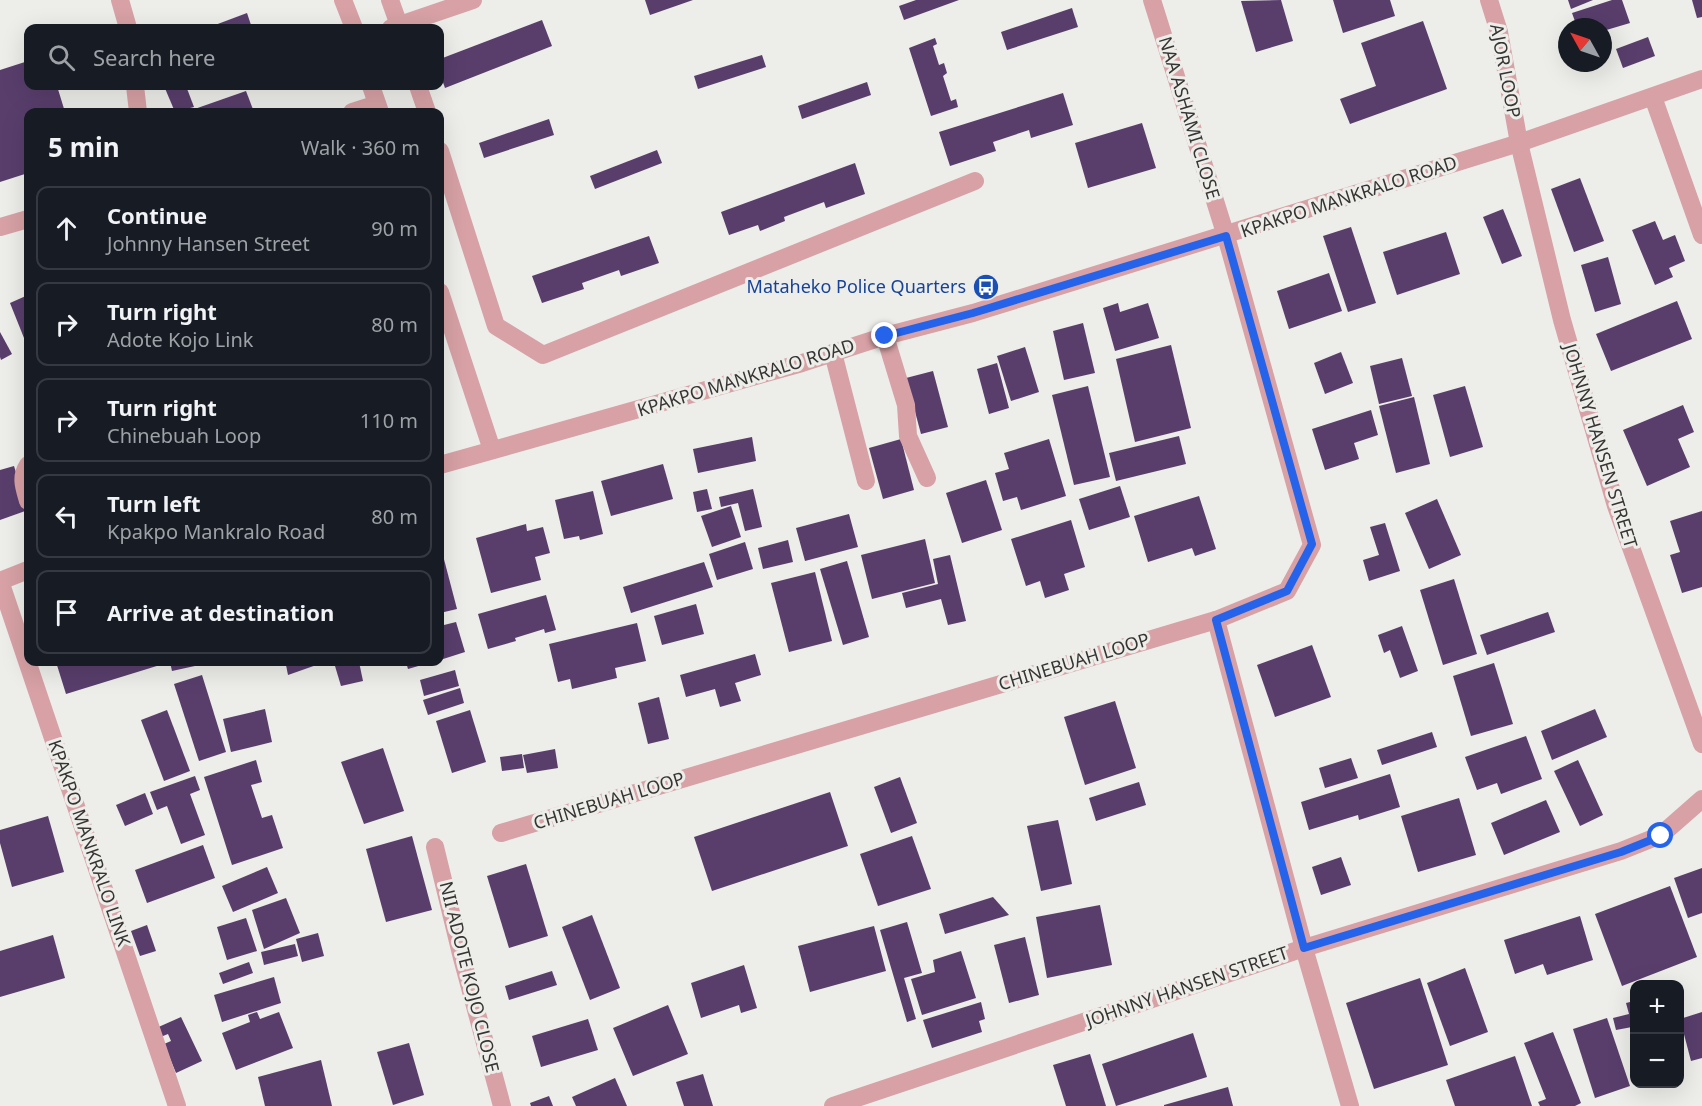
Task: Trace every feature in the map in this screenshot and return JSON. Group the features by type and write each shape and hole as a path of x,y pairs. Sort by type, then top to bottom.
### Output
{"street":[{"path":"120,0 127,24"},
{"path":"343,0 352,24"},
{"path":"390,0 396,24"},
{"path":"408,24 473,0"},
{"name":"NAA ASHAMI CLOSE","path":"1152,0 1226,236"},
{"name":"AJOR LOOP","path":"1489,0 1499,33 1519,143"},
{"name":"KPAKPO MANKRALO ROAD","path":"444,464 833,353 885,336 973,313 1226,236 1519,143 1702,79"},
{"path":"135,90 138,108"},
{"path":"372,90 378,108"},
{"path":"419,90 426,108"},
{"path":"1653,97 1702,236"},
{"name":"JOHNNY HANSEN STREET","path":"1519,143 1562,320 1616,506 1702,744"},
{"path":"444,164 496,326 543,355 975,181"},
{"path":"0,227 24,220"},
{"name":"CHINEBUAH LOOP","path":"501,833 1216,620 1287,591 1312,544 1226,236"},
{"path":"444,304 492,450"},
{"path":"885,336 906,405 908,436 927,478"},
{"path":"833,353 866,481"},
{"path":"24,471 24,489"},
{"path":"0,581 24,572"},
{"name":"KPAKPO MANKRALO LINK","path":"0,581 24,652"},
{"path":"1216,620 1304,948 1350,1106"},
{"name":"KPAKPO MANKRALO LINK","path":"29,666 177,1106"},
{"name":"JOHNNY HANSEN STREET","path":"833,1106 1304,948 1621,852 1661,836 1702,798"},
{"name":"NII ADOTE KOJO CLOSE","path":"435,847 502,1106"}],"building":[{"path":"645,0 693,0 650,15"},
{"path":"916,0 959,0 904,20 899,6"},
{"path":"1281,0 1293,41 1256,52 1241,1"},
{"path":"1333,0 1390,0 1395,16 1343,33"},
{"path":"1568,0 1593,0 1571,9"},
{"path":"1612,0 1622,0 1630,23 1612,28 1612,18 1574,18 1572,13"},
{"path":"1692,0 1702,0 1702,17 1697,18"},
{"path":"1072,8 1078,27 1007,50 1001,32"},
{"path":"247,13 251,24 218,24"},
{"path":"542,20 552,46 445,88 444,57"},
{"path":"1423,21 1447,89 1350,124 1340,99 1376,86 1361,43"},
{"path":"1648,37 1655,56 1623,68 1616,49"},
{"path":"935,38 937,44 933,46 939,65 944,63 947,73 943,76 951,101 956,99 958,107 931,116 909,48"},
{"path":"762,55 766,67 698,89 694,76"},
{"path":"24,62 24,90 58,90 64,108 24,108 24,174 0,182 0,70"},
{"path":"867,82 871,95 802,119 798,106"},
{"path":"166,90 188,90 194,107 173,108"},
{"path":"246,91 252,108 197,108"},
{"path":"1063,93 1073,125 1031,138 1029,130 993,142 996,151 950,166 939,132"},
{"path":"549,119 554,135 484,158 479,143"},
{"path":"1142,123 1156,168 1088,188 1075,143"},
{"path":"657,150 662,163 595,189 590,176"},
{"path":"855,163 865,194 826,208 824,202 784,217 785,221 760,231 758,225 729,235 721,212"},
{"path":"1580,178 1604,241 1574,252 1551,189"},
{"path":"1503,209 1522,256 1502,264 1483,217"},
{"path":"1655,221 1663,240 1675,235 1685,261 1669,268 1673,277 1655,285 1632,230"},
{"path":"1351,227 1376,303 1348,312 1323,236"},
{"path":"1446,232 1460,274 1397,295 1383,252"},
{"path":"649,236 659,263 621,276 619,270 582,283 584,289 542,303 532,276"},
{"path":"1608,257 1621,304 1595,312 1581,265"},
{"path":"1329,273 1342,311 1289,329 1277,291"},
{"path":"24,297 24,338 10,303"},
{"path":"1677,301 1692,339 1611,371 1596,334"},
{"path":"1118,303 1120,312 1148,303 1159,338 1115,351 1103,308"},
{"path":"1083,323 1095,373 1064,380 1053,331"},
{"path":"0,332 12,354 1,360 0,357"},
{"path":"1171,345 1191,428 1135,442 1116,359"},
{"path":"1025,347 1039,392 1011,401 997,356"},
{"path":"1341,352 1353,383 1325,394 1314,363"},
{"path":"1402,358 1412,396 1379,404 1370,366"},
{"path":"997,363 1009,408 989,414 977,369"},
{"path":"933,371 948,427 921,434 906,378"},
{"path":"1088,386 1110,477 1074,485 1052,395"},
{"path":"1465,386 1483,447 1450,457 1433,395"},
{"path":"1414,397 1430,464 1396,473 1379,406"},
{"path":"1683,405 1694,432 1678,439 1690,467 1647,486 1623,430"},
{"path":"1371,410 1378,435 1354,443 1359,459 1325,470 1312,429"},
{"path":"1179,436 1186,464 1116,481 1109,453"},
{"path":"752,437 756,461 698,473 693,449"},
{"path":"901,439 914,490 883,499 869,448"},
{"path":"1049,439 1066,496 1021,510 1017,497 1003,501 995,473 1009,469 1004,453"},
{"path":"663,464 673,499 611,516 601,481"},
{"path":"14,466 24,497 24,511 0,520 0,470"},
{"path":"986,480 1002,530 962,543 946,493"},
{"path":"1120,486 1130,517 1089,530 1079,499"},
{"path":"707,489 712,509 697,512 693,492"},
{"path":"753,489 762,527 745,531 738,503 721,507 719,497"},
{"path":"593,491 603,534 580,540 579,536 564,539 555,500"},
{"path":"1199,496 1216,549 1195,556 1192,548 1148,562 1134,516"},
{"path":"1437,499 1461,555 1429,569 1405,513"},
{"path":"731,506 741,537 712,547 701,516"},
{"path":"1702,511 1702,587 1682,593 1670,555 1680,552 1670,521"},
{"path":"849,514 858,547 805,561 796,528"},
{"path":"1071,520 1085,567 1064,574 1069,590 1045,598 1040,581 1026,586 1011,539"},
{"path":"1385,523 1400,571 1369,581 1363,560 1379,555 1370,527"},
{"path":"526,524 527,531 543,527 550,553 535,557 541,580 491,593 476,538"},
{"path":"925,539 935,583 872,599 861,555"},
{"path":"788,540 793,562 763,569 758,548"},
{"path":"745,542 753,569 717,580 709,554"},
{"path":"950,555 966,621 948,625 941,599 906,608 902,593 938,584 933,559"},
{"path":"444,559 457,609 444,612"},
{"path":"847,561 869,637 843,645 820,569"},
{"path":"704,562 713,587 631,613 623,587"},
{"path":"815,572 832,641 789,652 771,583"},
{"path":"1454,579 1477,654 1443,665 1420,590"},
{"path":"546,595 556,630 545,633 544,629 515,638 516,641 488,649 478,614"},
{"path":"696,604 704,634 662,645 654,616"},
{"path":"1548,612 1555,632 1487,655 1480,635"},
{"path":"456,622 465,652 444,659 444,625"},
{"path":"637,623 646,661 615,668 617,678 572,689 570,679 558,682 549,644"},
{"path":"1402,626 1418,671 1400,678 1390,650 1384,653 1378,635"},
{"path":"1312,645 1331,697 1275,717 1257,665"},
{"path":"755,654 761,675 735,683 741,701 720,707 715,689 686,697 680,675"},
{"path":"1494,663 1513,724 1471,736 1453,676"},
{"path":"57,666 157,666 66,694"},
{"path":"171,666 195,666 172,671"},
{"path":"286,666 314,666 288,675"},
{"path":"335,666 360,666 363,681 341,686"},
{"path":"455,670 459,686 424,696 420,680"},
{"path":"202,675 226,752 199,761 174,684"},
{"path":"460,688 464,703 428,715 423,700"},
{"path":"659,697 669,739 648,744 638,703"},
{"path":"1115,701 1136,768 1085,785 1064,717"},
{"path":"265,709 272,742 231,752 223,719"},
{"path":"1595,709 1607,737 1552,760 1541,731"},
{"path":"167,710 190,771 164,781 141,720"},
{"path":"470,710 486,762 452,773 436,721"},
{"path":"1432,732 1437,747 1382,765 1377,750"},
{"path":"1526,736 1542,779 1501,794 1497,783 1477,790 1465,757"},
{"path":"383,748 404,811 364,824 341,762"},
{"path":"555,749 558,768 527,773 523,755"},
{"path":"522,754 524,768 502,771 500,757"},
{"path":"1351,758 1358,778 1325,788 1319,768"},
{"path":"256,760 262,782 251,785 262,818 272,815 283,848 232,865 204,777"},
{"path":"1578,760 1603,815 1580,826 1554,771"},
{"path":"1390,774 1400,807 1359,820 1358,815 1309,830 1301,802"},
{"path":"195,776 200,790 190,794 205,835 181,844 167,806 157,810 150,792"},
{"path":"900,777 917,823 891,833 874,787"},
{"path":"1139,782 1146,805 1096,821 1089,798"},
{"path":"830,792 848,846 712,891 694,837"},
{"path":"145,793 153,814 125,826 116,805"},
{"path":"1459,798 1476,855 1418,872 1401,816"},
{"path":"1546,800 1560,832 1504,855 1491,823"},
{"path":"48,816 64,872 12,887 0,843 0,830"},
{"path":"1058,820 1072,884 1041,891 1027,826"},
{"path":"412,836 432,910 386,922 366,849"},
{"path":"912,836 931,889 878,906 860,854"},
{"path":"203,845 215,878 147,903 135,870"},
{"path":"1341,857 1351,885 1321,895 1312,867"},
{"path":"526,864 548,936 509,948 487,876"},
{"path":"267,867 278,893 233,912 222,886"},
{"path":"1702,868 1702,913 1688,918 1674,878"},
{"path":"1670,886 1697,957 1638,980 1630,980 1630,983 1622,986 1595,914"},
{"path":"993,897 1009,915 945,934 939,914"},
{"path":"286,898 300,933 264,949 252,910"},
{"path":"1100,905 1112,965 1047,978 1036,917"},
{"path":"592,915 620,988 590,1000 562,927"},
{"path":"1580,916 1593,960 1547,975 1543,964 1515,974 1504,940"},
{"path":"246,918 257,951 227,960 217,927"},
{"path":"907,922 922,973 904,978 916,1019 907,1022 880,930"},
{"path":"147,925 156,951 140,956 131,931"},
{"path":"874,926 886,971 810,992 798,946"},
{"path":"318,933 324,956 302,962 296,939"},
{"path":"53,935 65,978 0,997 0,951"},
{"path":"1025,937 1039,995 1009,1003 994,945"},
{"path":"295,944 298,956 264,965 261,952"},
{"path":"961,951 976,998 922,1015 911,979 935,972 933,960"},
{"path":"249,962 253,973 223,984 219,973"},
{"path":"744,965 757,1008 741,1013 739,1005 701,1018 691,983"},
{"path":"1465,968 1488,1032 1450,1046 1427,983"},
{"path":"552,971 557,985 509,1000 505,986"},
{"path":"274,977 281,1003 222,1022 214,995"},
{"path":"1420,978 1448,1065 1374,1089 1346,1003"},
{"path":"981,1002 985,1019 979,1021 982,1032 932,1048 923,1020"},
{"path":"1630,1002 1630,1027 1616,1030 1613,1018 1629,1014 1626,1003"},
{"path":"668,1005 688,1054 633,1076 613,1028"},
{"path":"257,1012 260,1019 279,1012 293,1048 236,1070 222,1033 250,1022 248,1015"},
{"path":"1702,1012 1702,1058 1691,1061 1684,1034 1684,1018"},
{"path":"181,1017 202,1061 176,1073 164,1044 171,1041 168,1034 158,1038 154,1029"},
{"path":"1607,1018 1630,1086 1595,1098 1573,1029"},
{"path":"588,1019 598,1050 541,1067 532,1036"},
{"path":"1553,1032 1581,1103 1575,1106 1540,1106 1538,1102 1546,1099 1524,1043"},
{"path":"1193,1033 1207,1077 1116,1106 1102,1064"},
{"path":"409,1043 424,1095 393,1105 377,1052"},
{"path":"1090,1054 1106,1106 1066,1106 1053,1065"},
{"path":"1515,1056 1532,1106 1455,1106 1446,1080"},
{"path":"321,1060 332,1106 265,1106 258,1077"},
{"path":"703,1074 713,1106 684,1106 676,1082"},
{"path":"615,1078 627,1106 576,1106 572,1097"},
{"path":"1228,1087 1233,1106 1164,1106 1164,1105"},
{"path":"549,1096 553,1106 531,1106 530,1103"}],"place":[{"name":"Mataheko Police Quarters","path":"986,287"}],"route":[{"path":"885,336 973,313 1226,236 1312,544 1287,591 1216,620 1304,948 1621,852 1661,836"}]}
